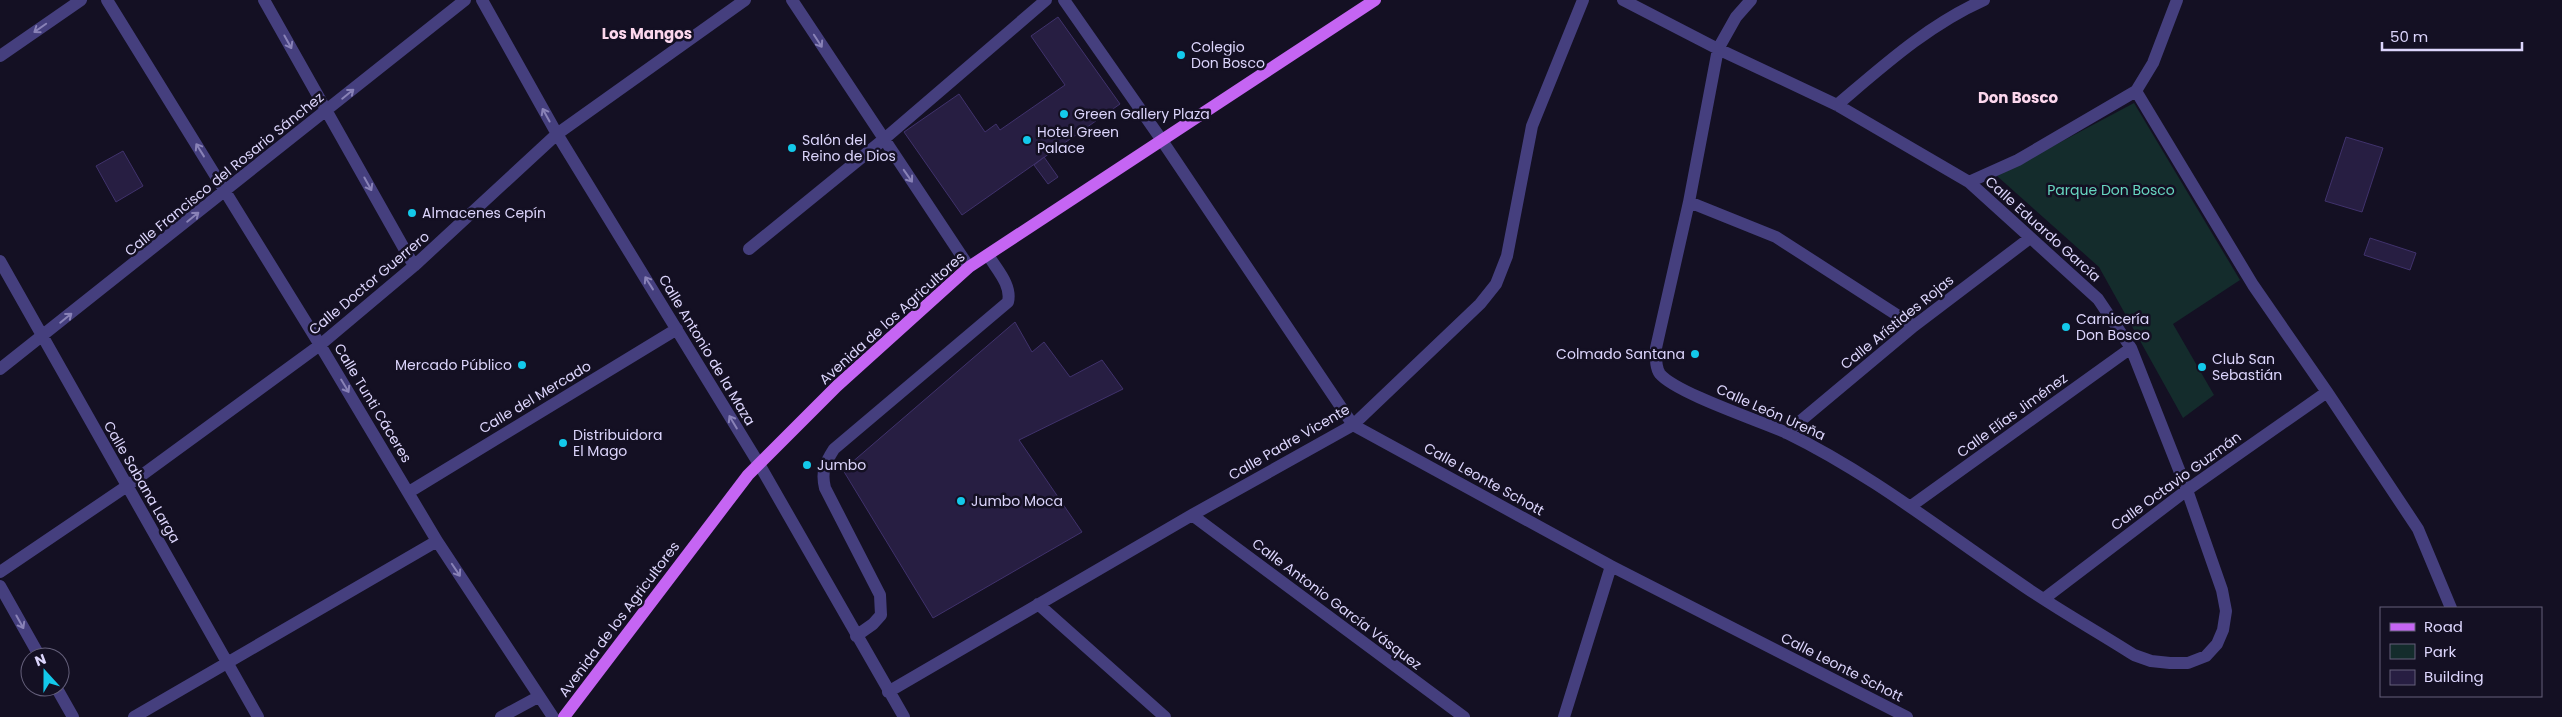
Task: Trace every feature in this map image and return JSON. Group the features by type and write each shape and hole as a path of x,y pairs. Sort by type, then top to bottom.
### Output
{"main road":[{"name":"Avenida de los Agricultores","path":"564,717 758,464 837,386 969,267 1374,0"}],"street":[{"path":"0,56 80,0"},
{"name":"Calle Tunti Cáceres","path":"108,0 320,345 409,492 436,541 553,717"},
{"path":"264,0 414,266"},
{"name":"Calle Francisco del Rosario Sánchez","path":"0,369 42,338 465,0"},
{"name":"Calle Antonio de la Maza","path":"482,0 557,134 758,464 904,717"},
{"name":"Calle Doctor Guerrero","path":"0,572 127,486 320,345 414,266 557,134 745,0"},
{"path":"792,0 883,140 969,267"},
{"path":"749,250 883,140 1046,0"},
{"name":"Calle Leonte Schott","path":"1064,0 1161,139 1353,425 1611,566 1907,717"},
{"name":"Calle Padre Vicente","path":"888,692 1192,515 1353,425 1480,304 1496,284 1507,256 1532,126 1583,0"},
{"name":"Calle Eduardo García","path":"1623,0 1718,49 1837,105 1969,182 2098,299 2131,348 2187,490 2222,590 2226,611 2220,637 2217,644 2206,656"},
{"name":"Calle León Ureña","path":"1751,0 1736,16 1718,49 1689,202 1656,348 1655,362 1660,374 1672,383 1786,433 1852,467 1911,506 2017,582 2134,655 2152,661 2170,663 2188,663 2206,656"},
{"path":"1837,105 1905,48 1938,25 1984,0"},
{"path":"1969,182 2018,160 2136,91 2153,63 2177,0"},
{"path":"2136,91 2254,285 2418,529 2451,607"},
{"path":"1689,202 1776,237 1914,326"},
{"name":"Calle Arístides Rojas","path":"1786,433 1914,326 2030,238"},
{"path":"856,636 873,624 881,615 880,595 825,488 822,475 824,468 834,449 1008,302 1010,294 1006,284 988,255"},
{"name":"Calle Sabana Larga","path":"0,261 258,717"},
{"name":"Calle del Mercado","path":"409,492 677,329"},
{"name":"Calle Elías Jiménez","path":"1911,506 2131,348"},
{"name":"Calle Octavio Guzmán","path":"2045,598 2187,490 2327,392"},
{"name":"Calle Antonio García Vásquez","path":"1192,515 1464,717"},
{"path":"134,717 436,541"},
{"path":"1564,717 1611,566"},
{"path":"0,586 34,647"},
{"path":"1038,604 1164,717"},
{"path":"62,697 73,717"},
{"path":"501,717 538,697"}],"green space":[{"name":"Parque Don Bosco","path":"2134,103 2240,280 2173,324 2214,395 2183,418 2099,267 1997,176"}],"building":[{"name":"Green Gallery Plaza","path":"1058,17 1120,104 962,215 904,132 959,94 985,132 996,124 1000,130 1065,85 1031,36"},
{"path":"2346,137 2383,148 2362,212 2325,201"},
{"path":"123,151 143,186 116,202 96,166"},
{"path":"1044,157 1058,177 1048,184 1034,165"},
{"path":"2370,238 2416,253 2410,270 2364,255"},
{"name":"Jumbo Moca","path":"1015,322 1032,352 1044,342 1070,377 1102,360 1123,389 1019,440 1082,532 933,618 843,470"}],"place":[{"name":"Colegio Don Bosco","path":"1181,55"},
{"name":"Green Gallery Plaza","path":"1064,114"},
{"name":"Hotel Green Palace","path":"1027,140"},
{"name":"Salón del Reino de Dios","path":"792,148"},
{"name":"Almacenes Cepín","path":"412,213"},
{"name":"Carnicería Don Bosco","path":"2066,327"},
{"name":"Colmado Santana","path":"1695,354"},
{"name":"Mercado Público","path":"522,365"},
{"name":"Club San Sebastián","path":"2202,367"},
{"name":"Distribuidora El Mago","path":"563,443"},
{"name":"Jumbo","path":"807,465"},
{"name":"Jumbo Moca","path":"961,501"}],"district":[{"name":"Los Mangos","path":"647,33"},
{"name":"Don Bosco","path":"2018,97"}]}
